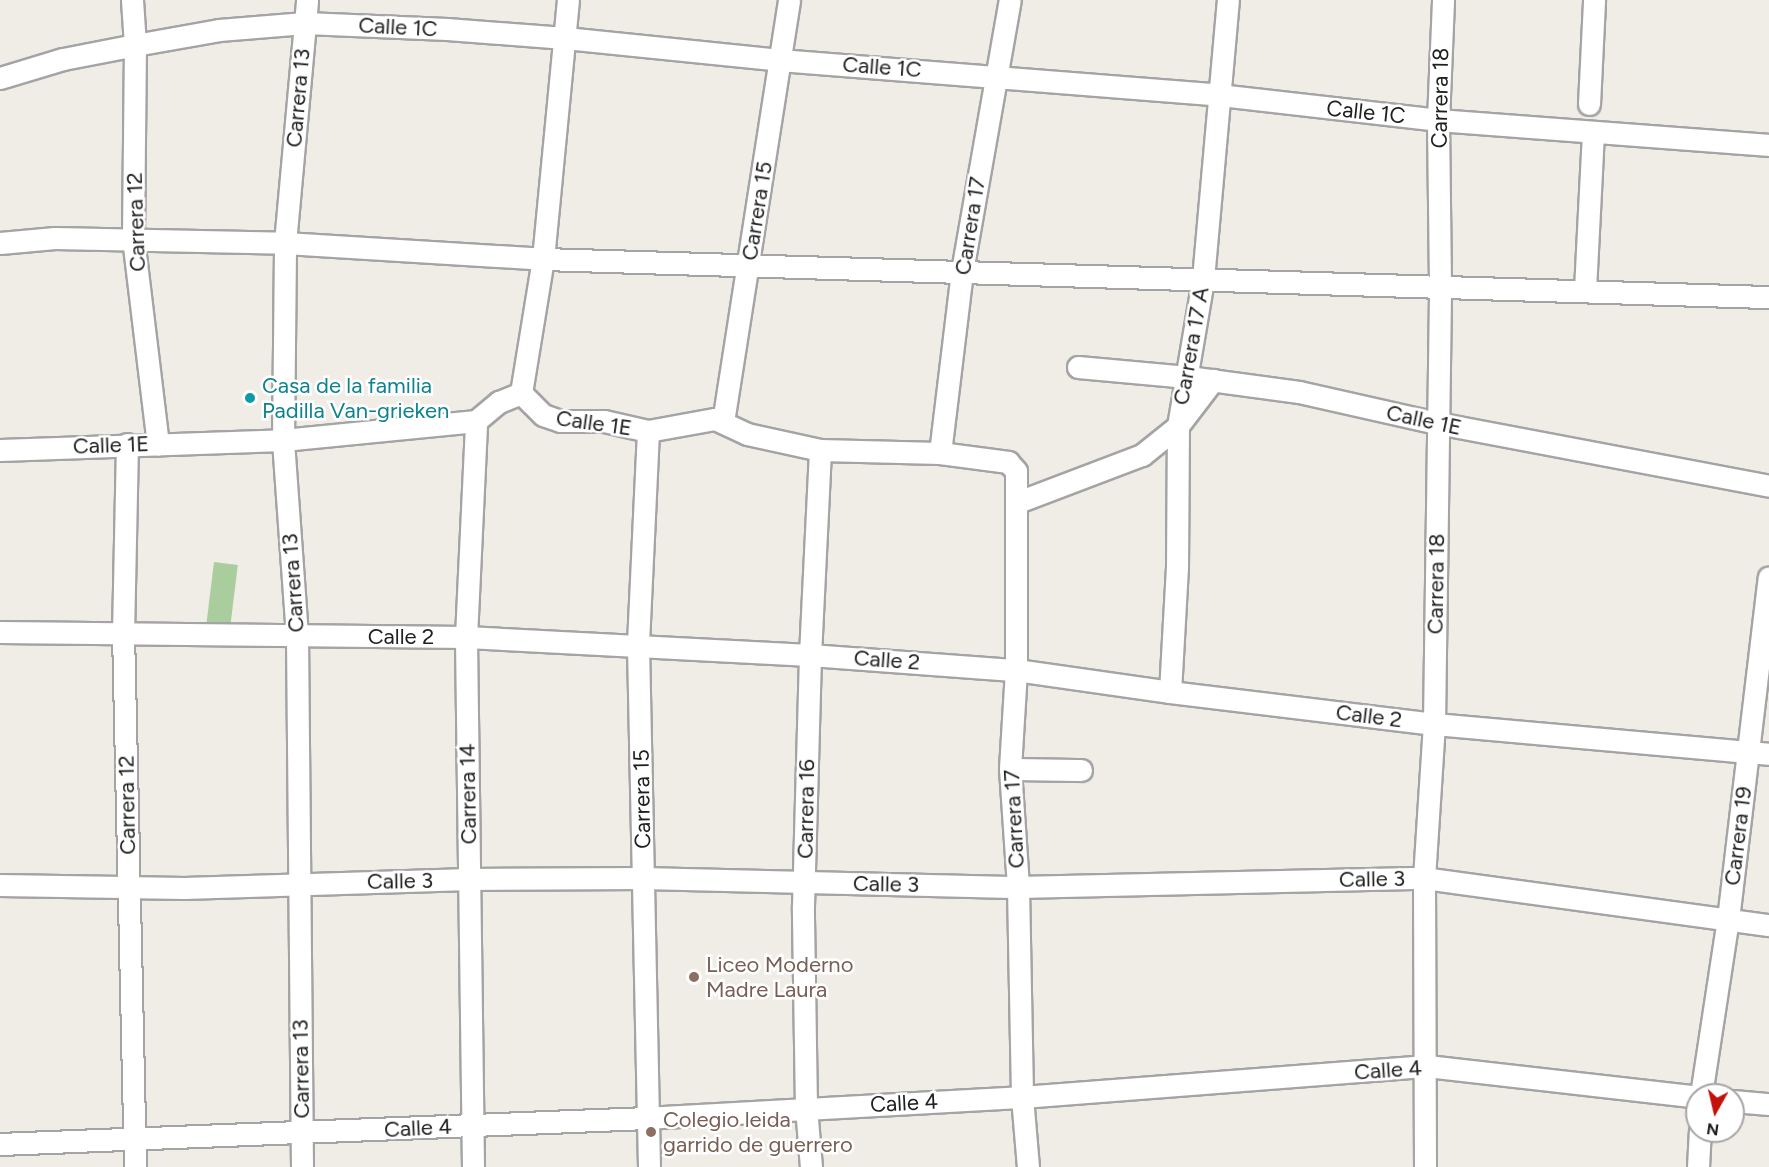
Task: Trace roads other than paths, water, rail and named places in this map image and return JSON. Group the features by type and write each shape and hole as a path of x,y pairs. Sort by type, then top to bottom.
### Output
{"street":[{"name":"Carrera 12","path":"132,0 135,45 133,238 158,444"},
{"name":"Carrera 13","path":"302,1167 297,636 283,440 285,243 307,0"},
{"path":"476,421 499,402 521,393 543,259 568,0"},
{"name":"Carrera 15","path":"723,422 789,0"},
{"name":"Carrera 17","path":"940,453 962,271 1010,0"},
{"name":"Carrera 17 A","path":"1170,693 1177,568 1178,426 1203,279 1228,0"},
{"name":"Carrera 18","path":"1425,1167 1427,1066 1424,878 1434,724 1440,285 1438,120 1443,0"},
{"path":"1589,104 1594,0"},
{"name":"Calle 1C","path":"0,78 63,59 135,45 219,30 305,23 447,29 565,38 780,60 1220,95 1438,120 1769,145"},
{"path":"1585,290 1593,132"},
{"path":"0,243 55,238 133,238 285,243 543,259 749,267 1440,285 1769,297"},
{"name":"Calle 1E","path":"1078,367 1188,377 1299,392 1437,423 1769,486"},
{"path":"1018,502 1142,455 1178,426 1213,380"},
{"name":"Calle 1E","path":"521,393 550,418 604,421 648,431 702,419 723,422 747,434 820,450 940,453 1008,462 1016,471"},
{"name":"Calle 1E","path":"0,449 283,440 476,421"},
{"name":"Carrera 14","path":"473,1167 466,637 476,421"},
{"name":"Carrera 15","path":"648,431 638,646 646,1118 649,1167"},
{"name":"Carrera 12","path":"127,444 123,632 135,1167"},
{"name":"Carrera 16","path":"810,1167 806,1108 803,882 810,655 820,450"},
{"name":"Carrera 17","path":"1016,471 1018,502 1016,670 1010,769 1018,887 1022,1097 1028,1167"},
{"name":"Carrera 19","path":"1703,1083 1728,920 1759,753 1769,577"},
{"name":"Calle 2","path":"0,632 466,637 810,655 1016,670 1170,693 1434,724 1759,753"},
{"path":"1010,769 1081,770"},
{"name":"Calle 3","path":"0,885 129,888 469,879 643,878 1018,887 1424,878 1769,925"},
{"name":"Calle 4","path":"0,1144 646,1118 1022,1097 1427,1066 1685,1096"},
{"path":"1745,1102 1769,1104"},
{"path":"1698,1167 1699,1143"}],"place":[{"name":"Casa de la familia Padilla Van-grieken","path":"250,398"},
{"name":"Liceo Moderno Madre Laura","path":"694,977"},
{"name":"Colegio leida garrido de guerrero","path":"651,1132"}]}
